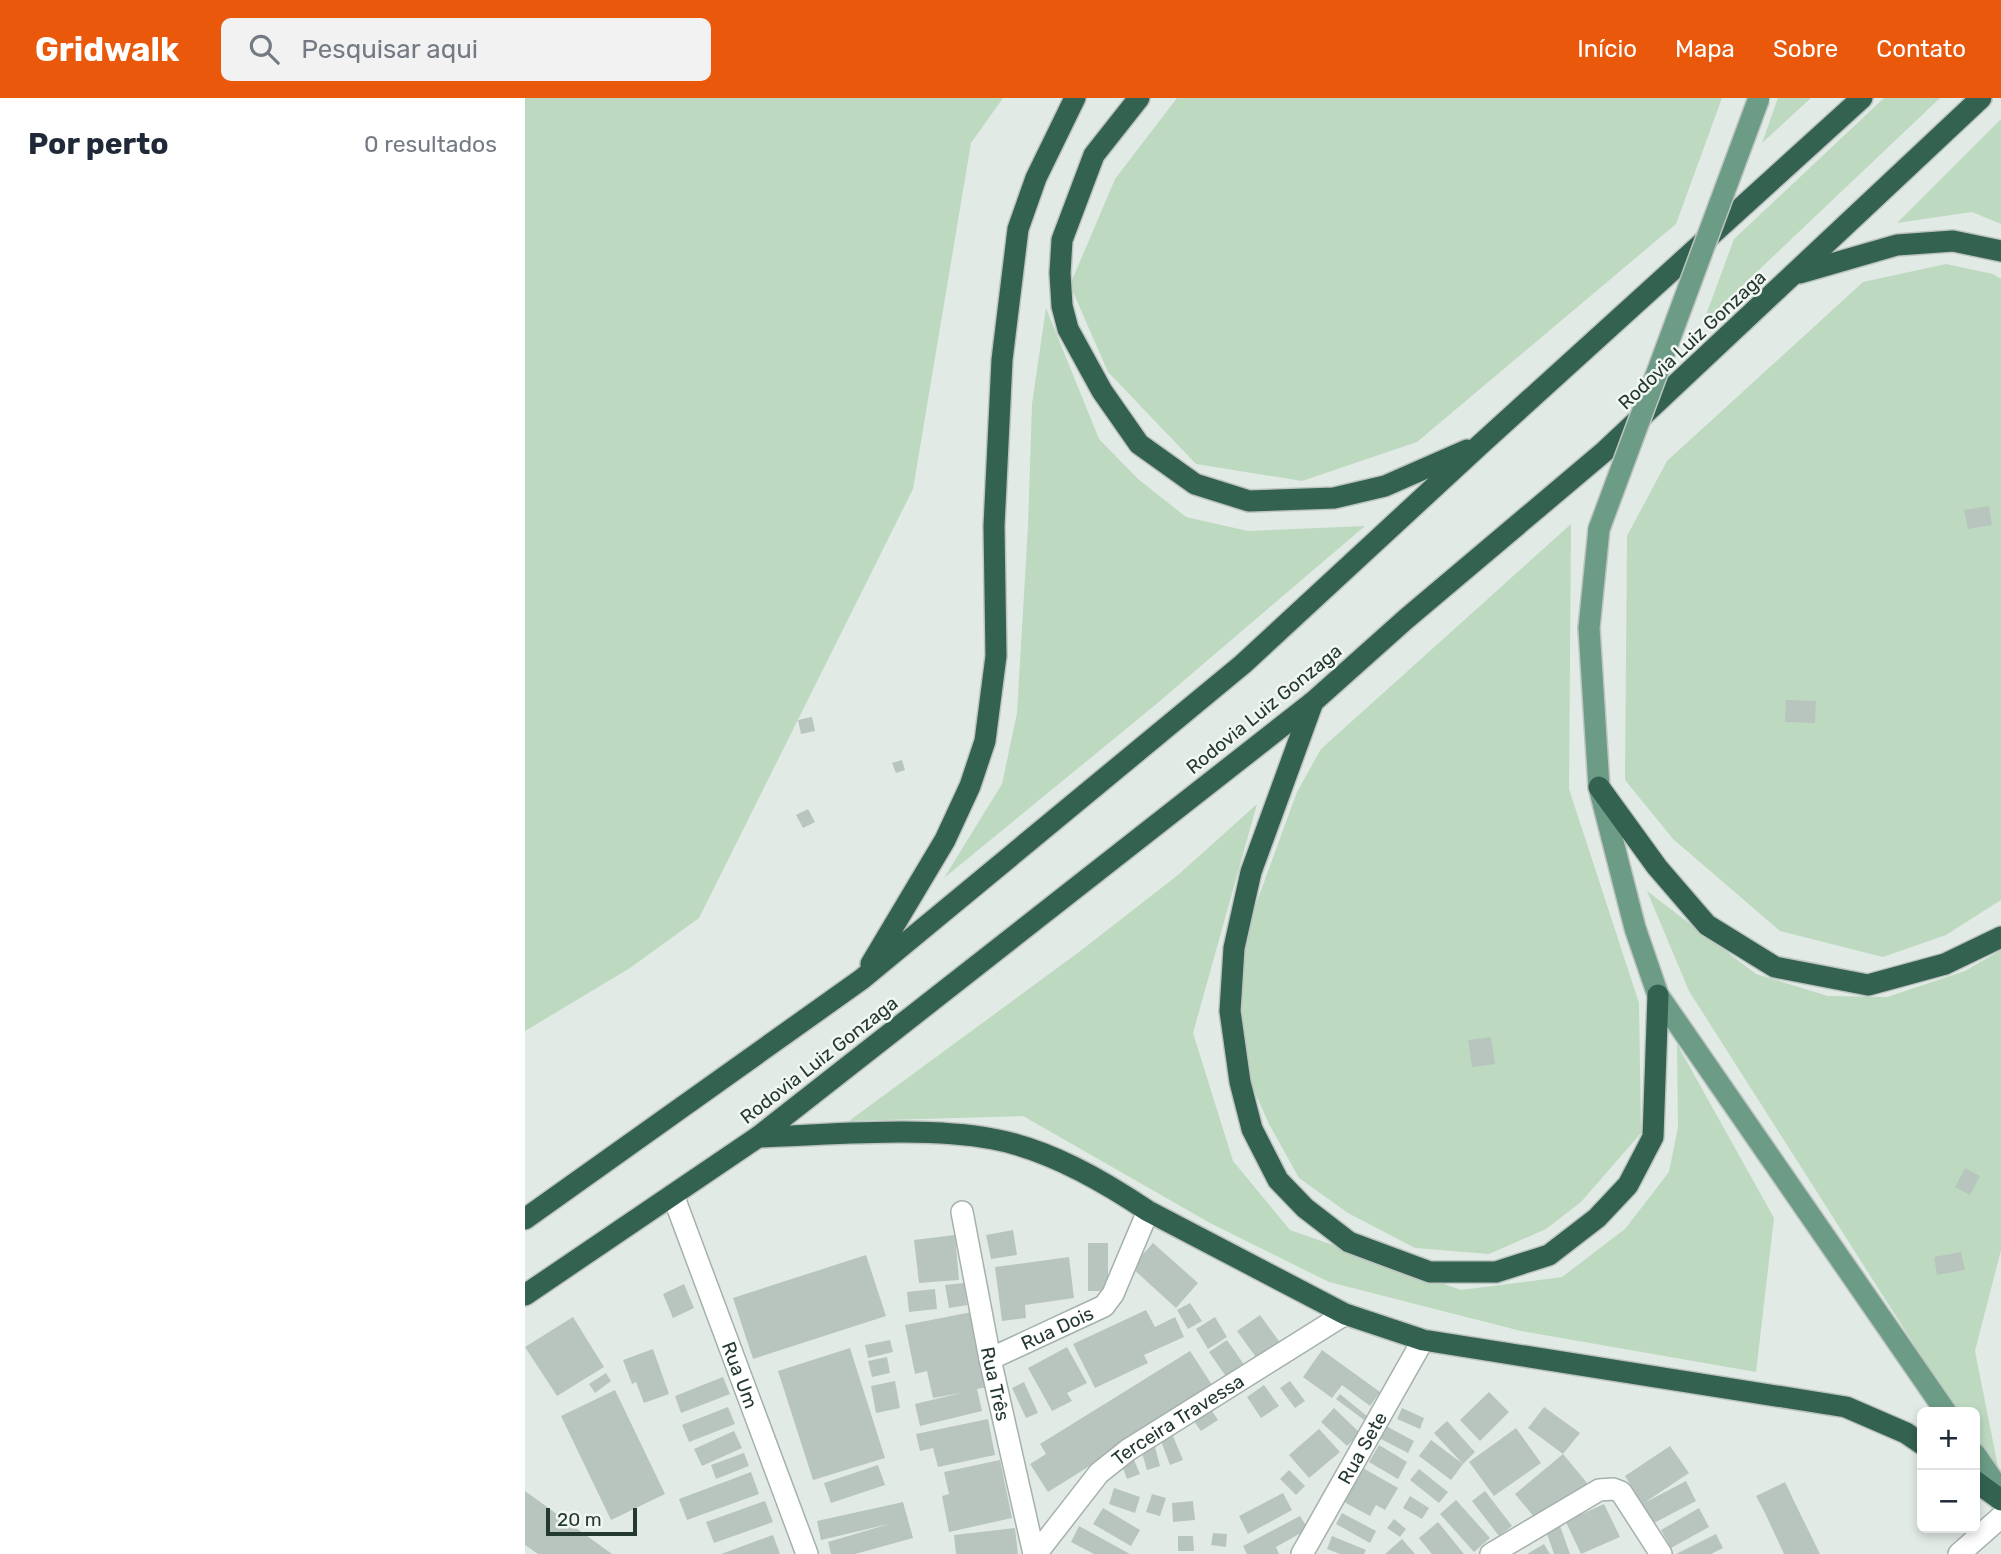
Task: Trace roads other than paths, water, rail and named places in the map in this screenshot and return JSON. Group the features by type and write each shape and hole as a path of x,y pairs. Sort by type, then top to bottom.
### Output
{"highway":[{"path":"862,979 945,840 970,786 985,740 996,656 994,526 1002,360 1018,229 1036,177 1075,98"},
{"path":"1139,98 1094,155 1062,240 1060,273 1062,306 1068,329 1102,391 1139,444 1195,484 1249,501 1334,498 1385,486 1482,443"},
{"name":"Rodovia Luiz Gonzaga","path":"525,1219 862,979 1243,664 1862,98"},
{"name":"Rodovia Luiz Gonzaga","path":"525,1295 758,1137 1313,702 1406,618 1605,451 1982,98"},
{"path":"1795,275 1896,245 1953,241 2001,251"},
{"path":"1313,702 1251,872 1234,948 1230,1011 1240,1082 1252,1129 1278,1180 1305,1208 1349,1242 1430,1272 1496,1272 1549,1255 1597,1218 1628,1185 1653,1137 1658,995"},
{"path":"1599,787 1657,867 1707,925 1775,967 1868,985 1945,964 2001,937"},
{"path":"758,1137 934,1133 994,1139 1043,1154 1117,1190 1148,1210 1345,1314 1423,1340 1846,1407 1906,1433 1917,1441"},
{"path":"1980,1485 2001,1500"}],"main road":[{"path":"1759,98 1599,529 1589,628 1599,787 1636,928 1658,995 1943,1407"},
{"path":"1980,1461 2001,1492"}],"street":[{"name":"Rua Um","path":"673,1195 807,1554"},
{"name":"Rua Dois","path":"990,1359 1104,1306 1113,1294 1148,1210"},
{"name":"Rua Três","path":"962,1213 990,1359 1035,1554"},
{"name":"Terceira Travessa","path":"1035,1554 1099,1474 1128,1450 1345,1314"},
{"name":"Rua Sete","path":"1302,1554 1423,1340"},
{"path":"1491,1554 1599,1490 1613,1489 1621,1492 1634,1509 1661,1554"},
{"path":"1959,1554 2001,1517"}]}
